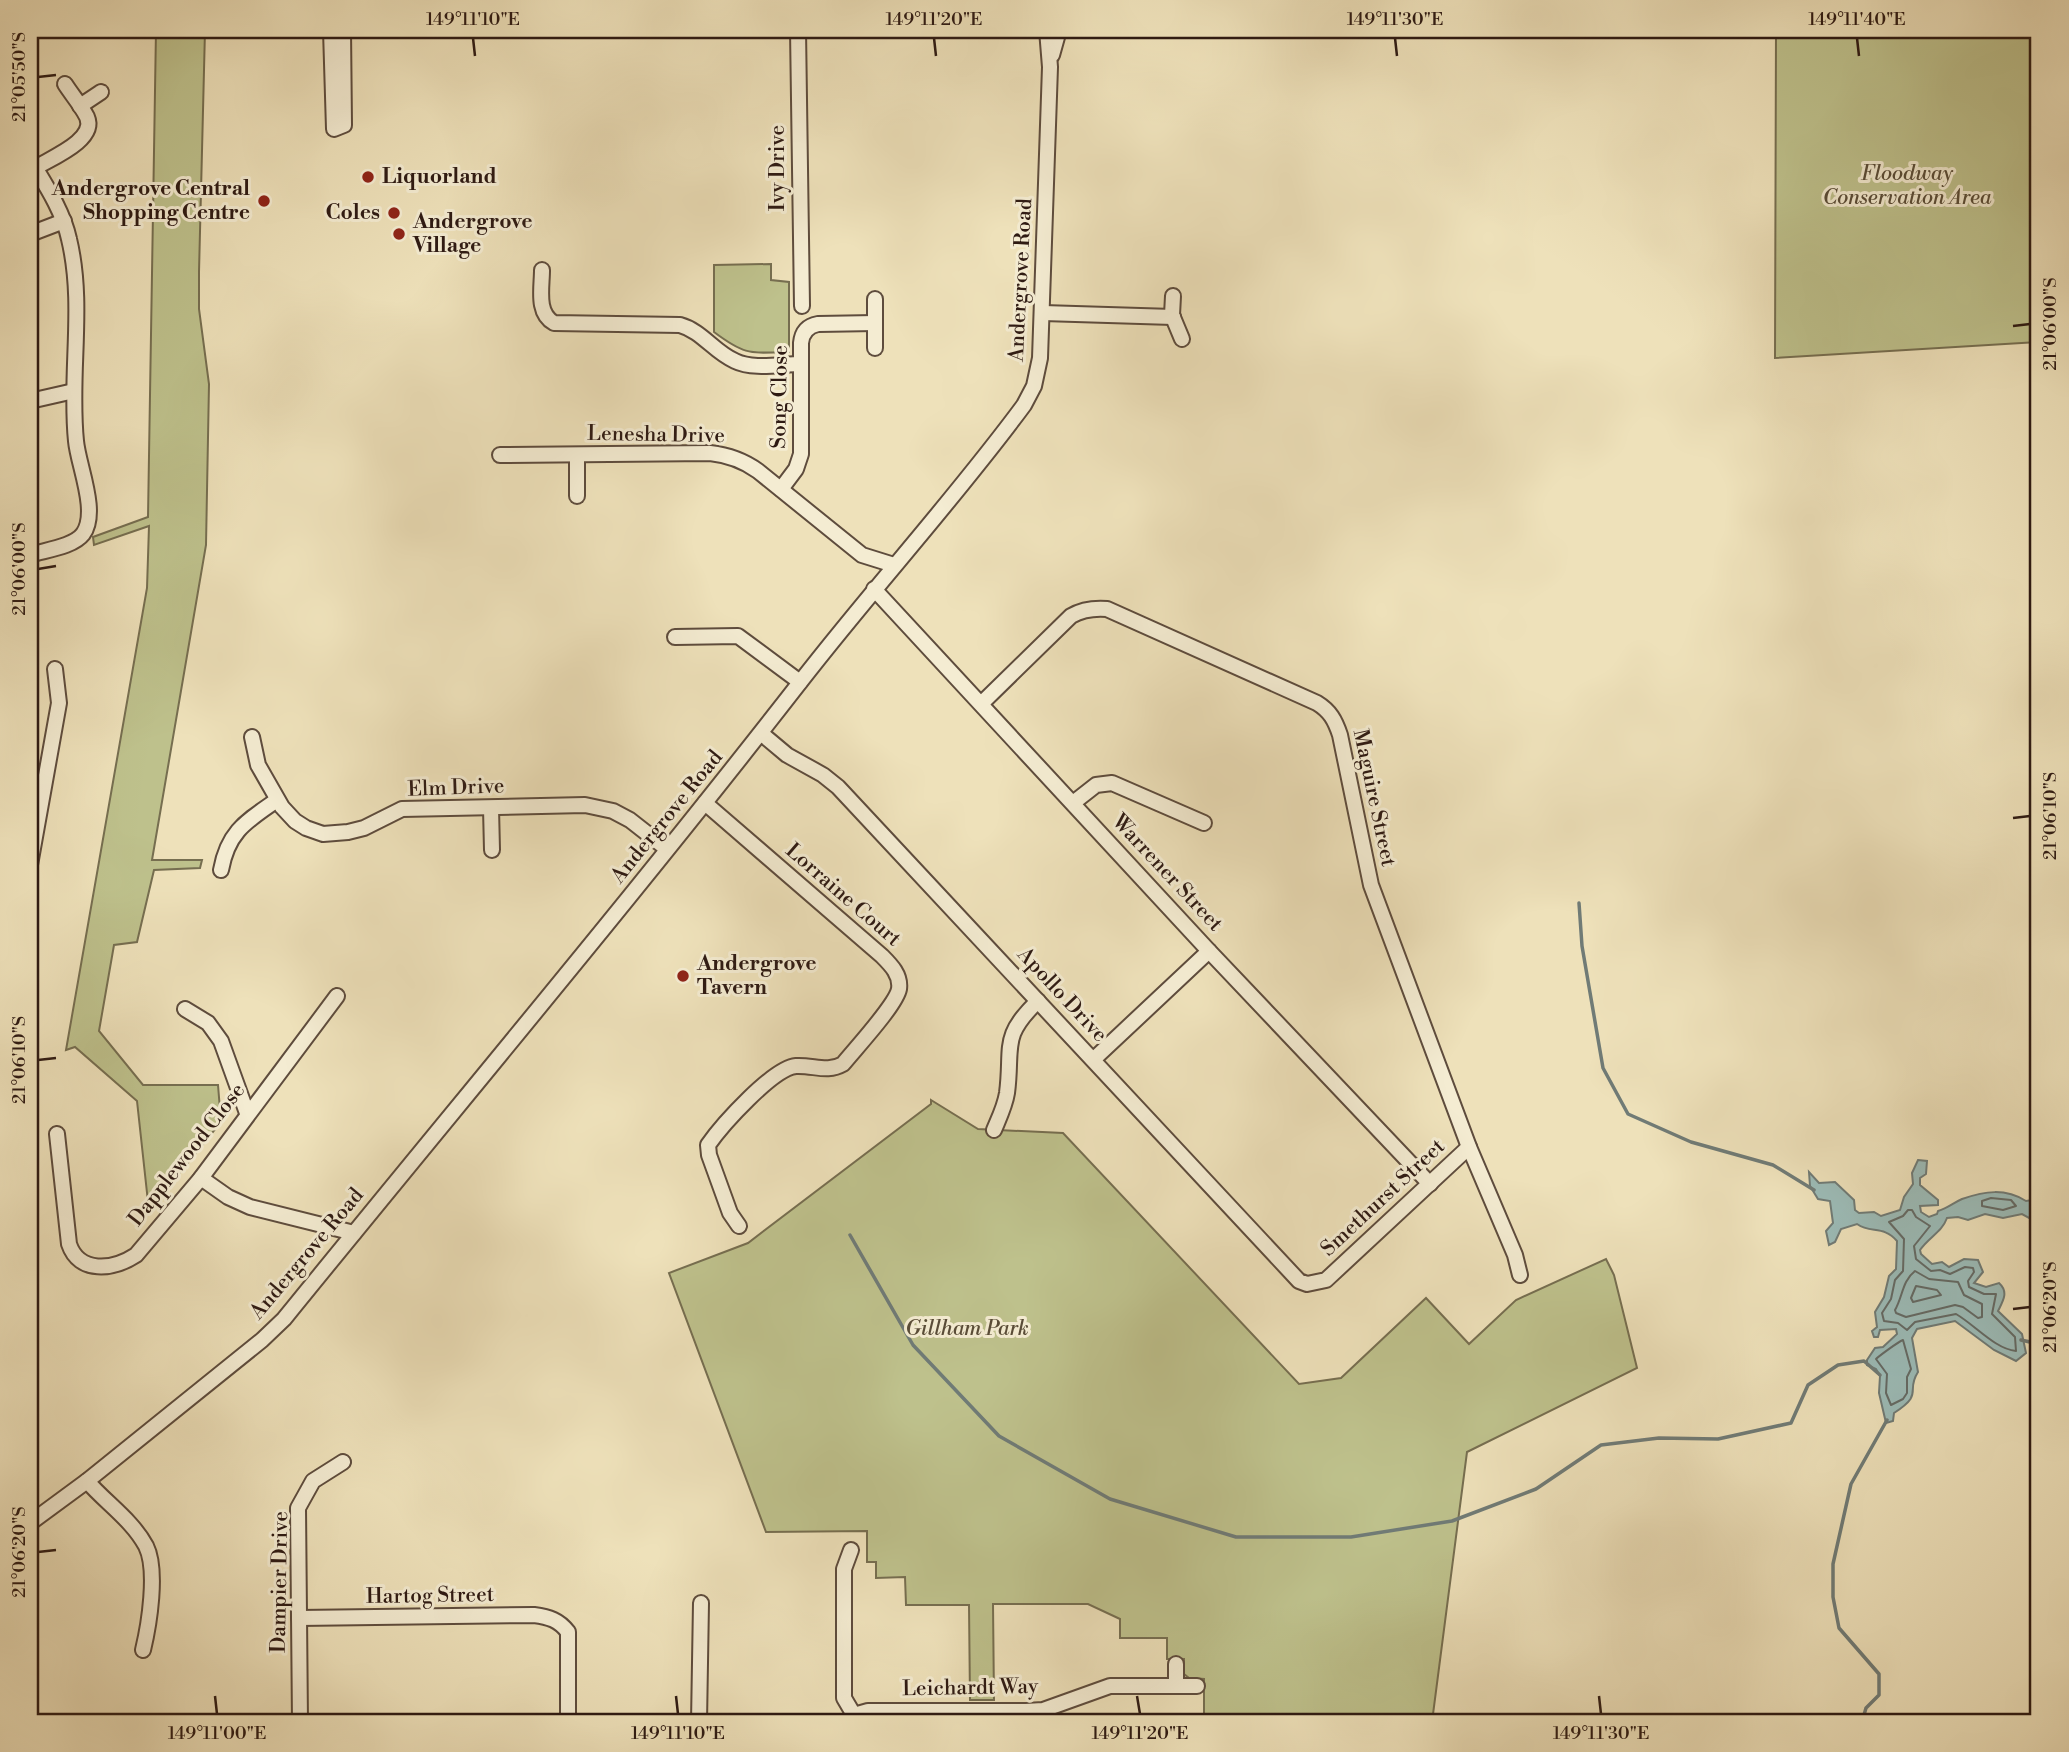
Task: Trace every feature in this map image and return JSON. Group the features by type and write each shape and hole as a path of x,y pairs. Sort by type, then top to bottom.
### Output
{"street":[{"path":"331,30 339,127 343,30"},
{"name":"Ivy Drive","path":"798,30 802,306"},
{"name":"Andergrove Road","path":"30,1523 91,1478 284,1319 572,969 1024,405 1034,386 1039,367 1050,67 1046,30"},
{"name":"Andergrove Road","path":"1050,67 1059,30"},
{"path":"30,555 76,541 85,533 88,513 88,491 80,464 74,426 75,278 71,245 64,221 33,163 80,141 86,135 88,120 65,84"},
{"path":"80,106 101,92"},
{"path":"30,234 64,221"},
{"path":"542,270 542,312 547,320 554,323 680,325 693,330 727,357 740,363 801,364"},
{"path":"1173,296 1173,317 1182,339"},
{"path":"875,299 875,348"},
{"path":"1042,313 1173,317"},
{"name":"Song Close","path":"781,489 796,469 802,454 802,338 812,325 875,323"},
{"path":"30,401 74,391"},
{"name":"Lenesha Drive","path":"500,455 722,454 749,464 862,555 894,565"},
{"path":"577,496 578,455"},
{"name":"Lenesha Drive","path":"862,555 877,586"},
{"name":"Warrener Street","path":"877,586 1209,951 1430,1184"},
{"name":"Maguire Street","path":"982,703 1071,616 1080,611 1097,608 1107,609 1310,699 1328,710 1335,719 1340,735 1371,886 1469,1147 1515,1255 1520,1275"},
{"path":"675,637 738,636 800,682"},
{"path":"30,865 59,704 55,669"},
{"name":"Apollo Drive","path":"762,734 787,755 823,775 838,787 1298,1281 1310,1283"},
{"name":"Elm Drive","path":"252,737 257,762 277,800 295,821 323,834 364,828 402,809 585,806 613,811 631,820 667,849"},
{"path":"1073,803 1096,785 1112,783 1204,823"},
{"path":"221,870 231,838 243,824 277,800"},
{"name":"Lorraine Court","path":"705,803 882,956 894,968 899,988 893,1001 843,1064 834,1069 798,1066 785,1068 750,1098 708,1145 730,1213 739,1226"},
{"path":"491,808 492,850"},
{"path":"1094,1059 1209,951"},
{"name":"Dapplewood Close","path":"57,1134 69,1244 74,1257 85,1264 96,1266 124,1262 136,1255 201,1178 337,996"},
{"path":"994,1130 1007,1093 1012,1035 1021,1017 1038,1001"},
{"path":"185,1009 208,1023 221,1041 247,1113"},
{"name":"Smethurst Street","path":"1310,1283 1326,1280 1469,1147"},
{"path":"201,1178 228,1197 250,1207 354,1233"},
{"path":"1310,1283 1310,1300"},
{"name":"Dampier Drive","path":"300,1722 298,1508 313,1481 343,1462"},
{"path":"91,1478 141,1539 149,1554 150,1621 143,1650"},
{"name":"Andergrove Road","path":"30,1533 91,1478"},
{"path":"851,1550 844,1569 844,1698 852,1719"},
{"path":"699,1722 701,1603"},
{"name":"Hartog Street","path":"299,1618 534,1615 561,1623 568,1632 569,1722"},
{"path":"1176,1664 1176,1685"},
{"name":"Leichardt Way","path":"852,1719 867,1711 1043,1710 1110,1686 1197,1686"}],"green space":[{"path":"156,30 205,30 199,309 209,384 206,545 152,860 202,860 200,868 154,870 137,942 114,945 99,1031 143,1085 218,1085 221,1122 149,1211 137,1101 75,1047 66,1050 147,588 149,526 94,545 93,537 148,517"},
{"name":"Floodway Conservation Area","path":"1776,30 2039,30 2039,342 1775,358"},
{"path":"771,264 771,280 789,282 789,352 749,351 714,332 714,265"},
{"name":"Gillham Park","path":"931,1100 978,1129 1063,1133 1299,1384 1341,1378 1426,1298 1469,1344 1516,1300 1606,1259 1614,1275 1637,1368 1467,1452 1432,1722 1204,1722 1204,1679 1189,1678 1184,1674 1184,1659 1167,1659 1167,1638 1120,1638 1120,1619 1088,1604 993,1604 994,1700 970,1700 969,1605 906,1605 905,1577 876,1578 876,1562 867,1562 867,1531 766,1532 669,1273 748,1243 931,1104"}],"water":[{"path":"1918,1160 1927,1161 1926,1174 1920,1178 1920,1185 1938,1200 1938,1205 1920,1206 1921,1212 1929,1217 1962,1199 1979,1194 2010,1194 2026,1201 2039,1199 2039,1230 2033,1220 2022,1214 2003,1218 1985,1214 1968,1220 1947,1218 1920,1250 1932,1264 1942,1262 1949,1267 1964,1259 1978,1260 1983,1272 1974,1283 1986,1287 1999,1283 2002,1286 2004,1297 1998,1311 2022,1334 2026,1353 2016,1361 1994,1350 1955,1321 1917,1329 1912,1338 1918,1372 1912,1397 1894,1413 1893,1421 1886,1423 1879,1393 1880,1376 1876,1369 1867,1365 1867,1360 1875,1348 1883,1347 1897,1334 1896,1329 1880,1330 1878,1337 1874,1337 1872,1331 1877,1327 1875,1312 1884,1297 1889,1276 1896,1269 1897,1241 1887,1233 1857,1224 1841,1229 1835,1242 1829,1245 1826,1231 1833,1223 1830,1201 1818,1199 1810,1186 1809,1172 1819,1183 1835,1182 1854,1200 1855,1210 1859,1213 1874,1212 1881,1216 1900,1210 1904,1197 1913,1184 1912,1173"}],"waterway":[{"path":"1579,903 1582,946 1603,1068 1628,1114 1691,1142 1773,1165 1814,1190"},
{"path":"850,1235 913,1345 999,1436 1110,1499 1236,1537 1351,1537 1452,1521 1536,1489 1601,1445 1659,1438 1718,1439 1791,1423 1808,1385 1838,1365 1864,1361 1880,1375"},
{"path":"2021,1340 2039,1344"},
{"path":"1862,1722 1866,1708 1879,1695 1879,1674 1839,1628 1833,1597 1833,1564 1851,1484 1887,1420"}],"place":[{"name":"Liquorland","path":"368,177"},
{"name":"Andergrove Central Shopping Centre","path":"264,201"},
{"name":"Coles","path":"394,213"},
{"name":"Andergrove Village","path":"399,234"},
{"name":"Andergrove Tavern","path":"683,976"}]}
